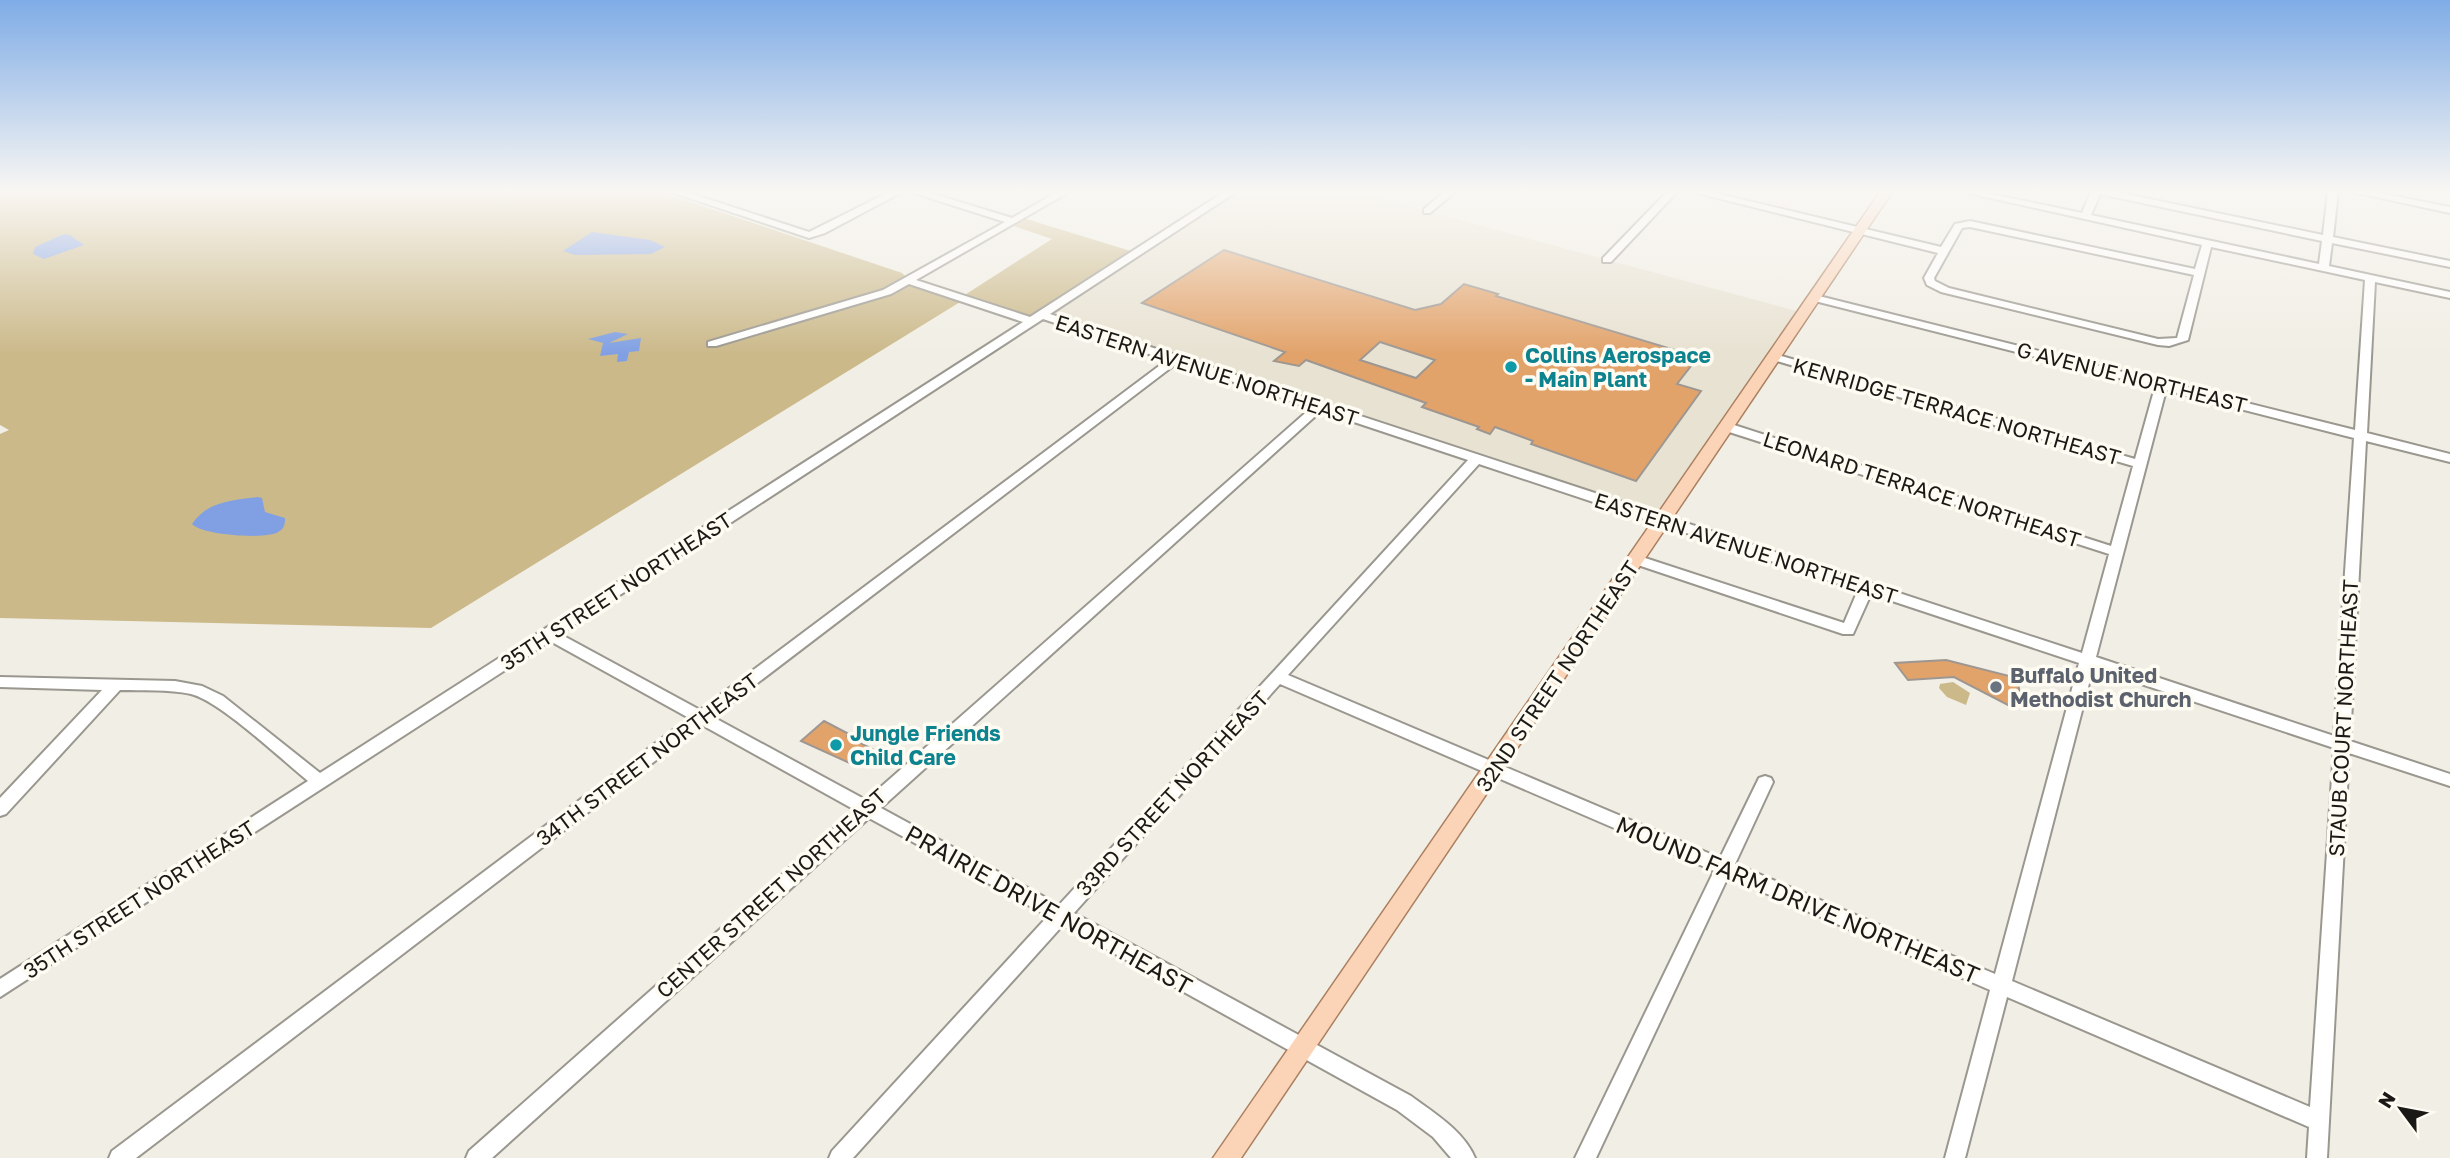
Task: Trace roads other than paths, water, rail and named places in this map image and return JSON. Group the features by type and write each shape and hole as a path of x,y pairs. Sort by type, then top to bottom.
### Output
{"main road":[{"name":"32ND STREET NORTHEAST","path":"1226,1158 1850,246"}],"street":[{"path":"712,344 847,306 909,281 970,246"},
{"name":"35TH STREET NORTHEAST","path":"0,989 1148,246"},
{"path":"1607,260 1620,246"},
{"path":"1923,246 1944,251"},
{"path":"1947,246 1929,278 1931,283 1945,290 2158,342 2176,343 2182,340 2206,246"},
{"path":"2073,246 2199,273"},
{"path":"2221,246 2450,295"},
{"path":"2324,268 2326,246"},
{"path":"2362,246 2450,264"},
{"name":"STAUB COURT NORTHEAST","path":"2316,1158 2370,277"},
{"name":"EASTERN AVENUE NORTHEAST","path":"909,281 1175,359 2450,780"},
{"name":"G AVENUE NORTHEAST","path":"1815,298 2450,457"},
{"name":"KENRIDGE TERRACE NORTHEAST","path":"1773,357 2140,464"},
{"name":"34TH STREET NORTHEAST","path":"119,1158 1175,359"},
{"path":"1955,1158 2161,385"},
{"name":"CENTER STREET NORTHEAST","path":"476,1158 1319,407"},
{"name":"LEONARD TERRACE NORTHEAST","path":"1727,427 2116,552"},
{"name":"33RD STREET NORTHEAST","path":"839,1158 1476,459"},
{"path":"1637,560 1848,630 1866,588"},
{"name":"PRAIRIE DRIVE NORTHEAST","path":"549,634 865,810 1404,1102 1440,1130 1465,1158"},
{"name":"MOUND FARM DRIVE NORTHEAST","path":"1278,677 2319,1121"},
{"path":"0,682 117,684 197,690 218,700 319,781"},
{"path":"0,809 117,684"},
{"path":"1585,1158 1765,782"}],"water":[{"path":"81,246 44,259 33,254 35,247"},
{"path":"571,246 665,247 651,254 575,255 563,251"},
{"path":"615,332 628,334 609,343 641,338 639,351 629,352 627,361 617,362 618,354 600,356 603,343 588,339"},
{"path":"262,498 265,512 285,518 280,531 261,536 234,535 208,531 192,524 205,510 213,506"}],"place":[{"name":"Collins Aerospace - Main Plant","path":"1511,367"},
{"name":"Buffalo United Methodist Church","path":"1996,687"},
{"name":"Jungle Friends Child Care","path":"836,745"}]}
